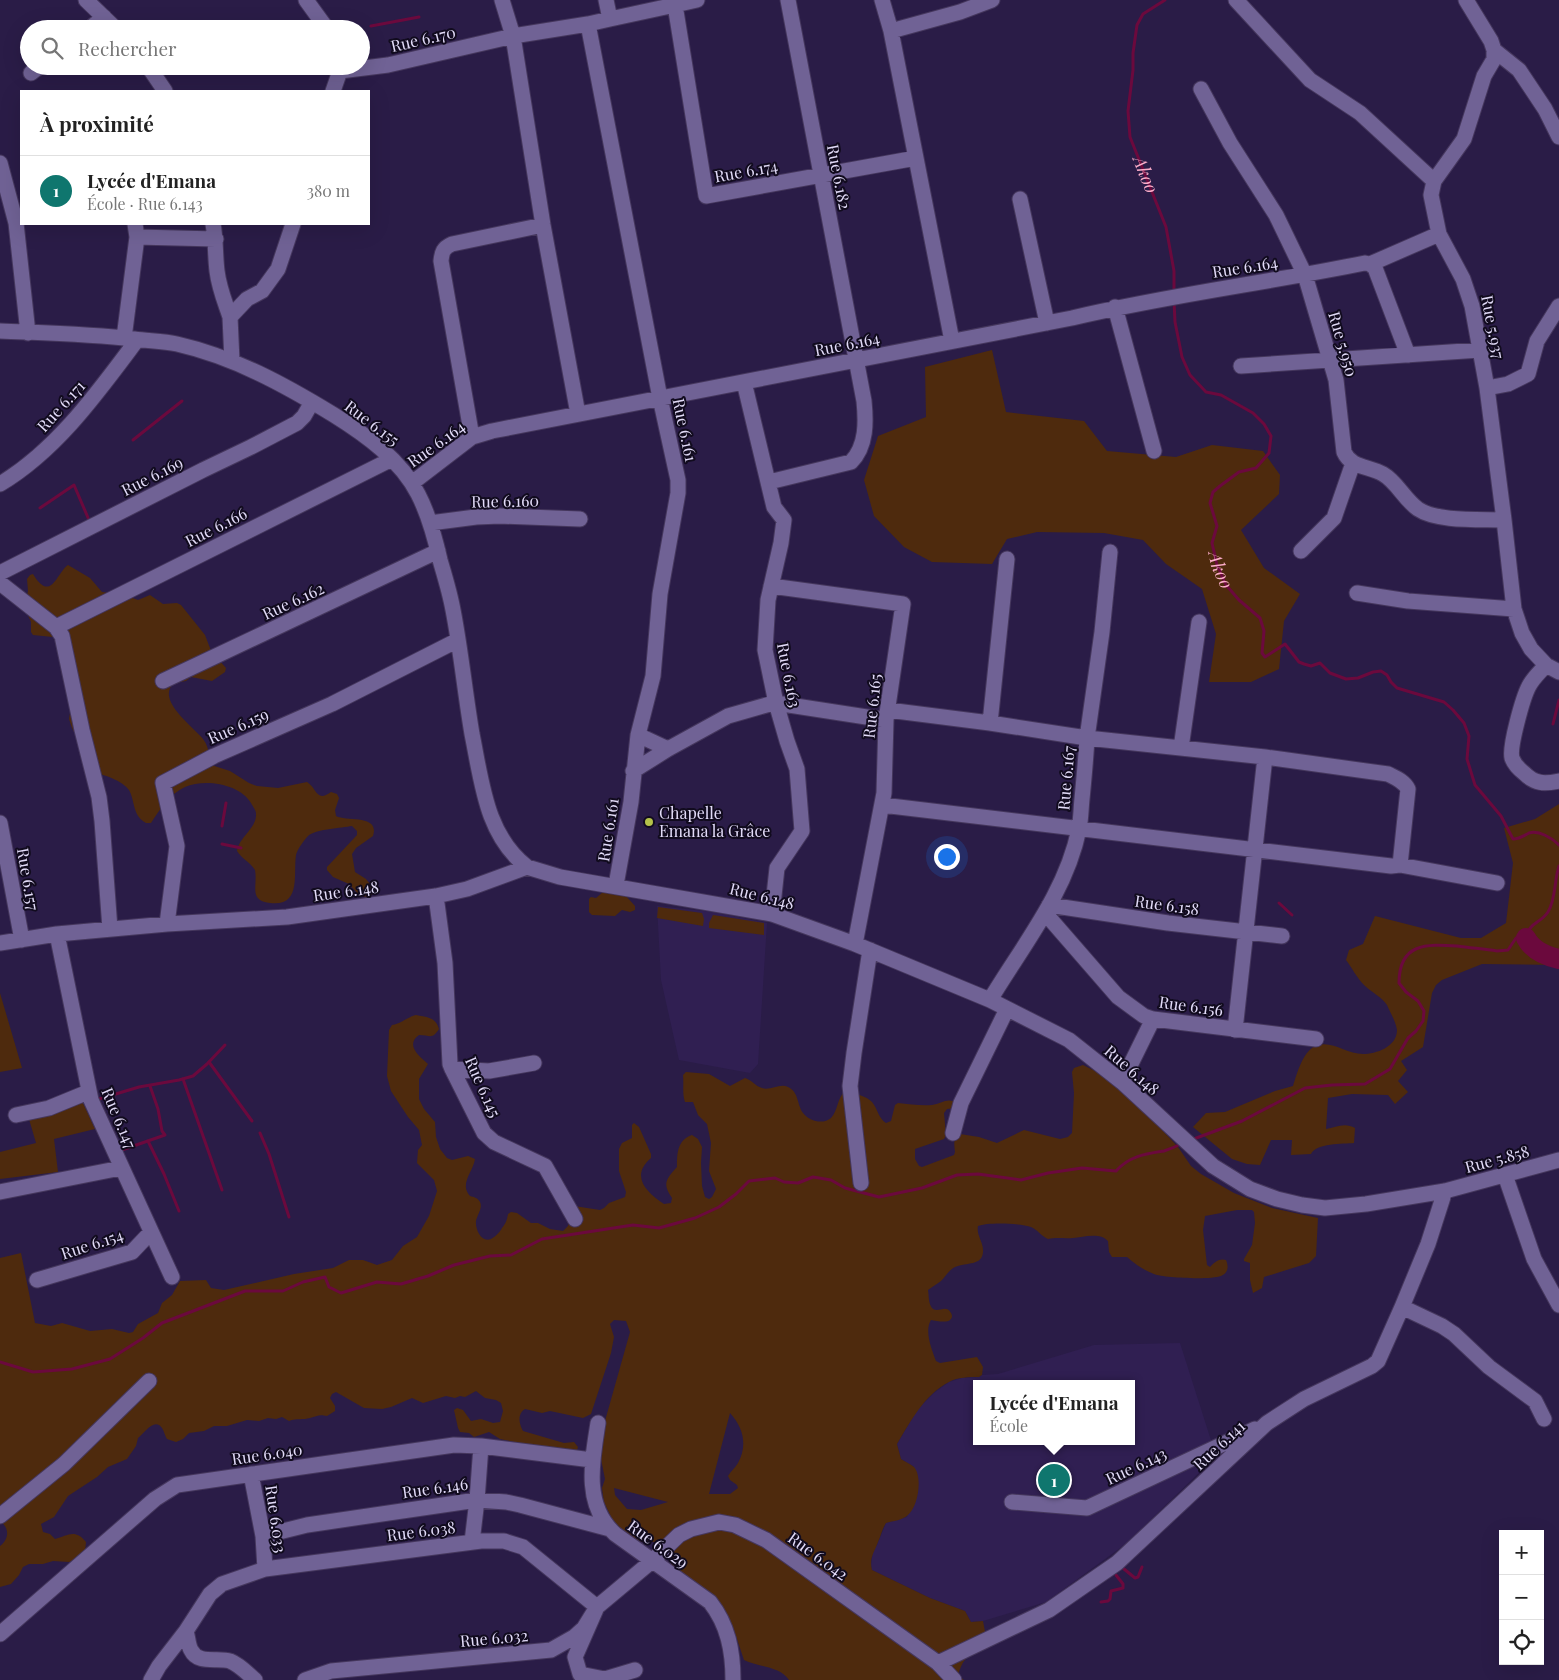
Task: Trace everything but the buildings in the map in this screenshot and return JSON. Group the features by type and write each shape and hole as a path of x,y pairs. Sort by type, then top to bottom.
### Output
{"street":[{"path":"86,0 107,20"},
{"path":"306,0 320,20"},
{"path":"502,0 513,36 543,225 578,414"},
{"path":"606,0 610,19"},
{"path":"588,24 697,0"},
{"name":"Rue 6.182","path":"769,482 851,462 864,437 866,422 864,401 788,0"},
{"path":"882,0 891,31 952,341"},
{"path":"891,31 960,12 992,0"},
{"path":"1236,0 1310,80 1360,113 1434,181 1464,139 1484,76 1494,59 1491,41 1466,0"},
{"name":"Rue 6.174","path":"674,6 706,196 916,158"},
{"path":"100,20 104,17"},
{"name":"Rue 6.170","path":"370,66 388,65 513,36 588,24"},
{"name":"Rue 6.161","path":"588,24 660,398 678,480 678,492 660,594 654,676 638,735 631,802 616,885"},
{"path":"1494,50 1519,70 1545,109 1559,137"},
{"path":"154,75 164,90"},
{"path":"333,90 338,75"},
{"name":"Rue 5.950","path":"1201,89 1230,142 1276,215 1305,275 1336,380 1344,452 1347,459 1353,463"},
{"path":"0,163 16,222 28,332"},
{"name":"Rue 5.937","path":"1434,181 1430,195 1439,234 1468,291 1480,350 1504,520 1514,609 1530,649 1552,668"},
{"path":"1020,199 1047,323"},
{"path":"212,225 216,239 217,270 221,292 230,318 232,361"},
{"path":"230,318 246,299 262,291 278,269 293,225"},
{"path":"472,437 441,262 442,254 445,248 452,244 543,225"},
{"path":"130,339 136,230 216,239"},
{"name":"Rue 6.164","path":"412,483 472,437 492,431 1047,323 1115,307 1305,275 1365,262 1370,264 1439,234"},
{"path":"1370,264 1375,268 1408,355"},
{"path":"1486,388 1508,384 1528,374 1537,341 1559,306"},
{"path":"1115,307 1154,451"},
{"name":"Rue 6.155","path":"0,332 93,335 176,344 232,361 276,380 345,422 378,446 392,459 412,483 418,494 430,523 438,552 453,608 471,727 485,798 500,838 508,850 527,866"},
{"name":"Rue 6.171","path":"0,484 19,473 52,443 101,388 130,339"},
{"path":"1241,366 1480,350"},
{"name":"Rue 6.163","path":"744,382 774,507 782,516 784,523 766,618 765,650 786,741 798,769 802,831 777,868 772,914"},
{"name":"Rue 6.169","path":"0,573 251,448 297,423 304,416 312,402"},
{"name":"Rue 6.166","path":"56,627 392,459"},
{"path":"1301,551 1334,518 1353,463 1380,472 1389,478 1416,508 1428,514 1440,517 1504,520"},
{"name":"Rue 6.160","path":"430,523 500,516 580,519"},
{"name":"Rue 6.162","path":"163,681 438,552"},
{"path":"1110,552 1102,632 1087,738 1265,756 1388,774 1400,779 1406,784 1408,789 1400,865"},
{"path":"990,723 1007,559"},
{"path":"0,584 56,627 65,644 82,730 99,797 110,929"},
{"name":"Rue 6.165","path":"771,586 903,604 887,715 884,794 855,944"},
{"path":"1357,593 1408,601 1514,609"},
{"path":"1181,748 1199,622"},
{"name":"Rue 6.159","path":"167,924 177,846 163,783 214,756 332,704 458,640"},
{"path":"1552,668 1528,687 1520,712 1511,753 1517,766 1530,780 1545,784 1559,781"},
{"path":"633,772 668,748 728,716 776,703"},
{"name":"Rue 6.167","path":"776,703 887,715 990,723 1087,738 1079,828 1069,861 1034,933 1016,957 990,1000"},
{"path":"638,735 668,748"},
{"path":"1235,1030 1265,756"},
{"path":"882,805 1391,866 1400,865 1497,883"},
{"name":"Rue 6.157","path":"0,824 22,940"},
{"name":"Rue 6.148","path":"0,943 57,934 110,929 287,917 436,896 467,889 527,866 560,876 772,914 855,944 990,1000 1069,1040 1122,1082 1198,1154 1250,1189 1277,1199 1325,1208 1366,1204 1445,1191"},
{"name":"Rue 6.145","path":"436,896 444,964 450,1064 452,1069 484,1133 494,1142 545,1166 575,1218"},
{"name":"Rue 6.158","path":"1047,909 1282,936"},
{"name":"Rue 6.156","path":"1047,909 1118,997 1144,1016 1153,1019 1316,1040"},
{"name":"Rue 6.147","path":"57,934 88,1092 172,1277"},
{"path":"861,1182 850,1086 870,950"},
{"path":"953,1133 961,1103 1007,1009"},
{"path":"1122,1082 1153,1019"},
{"path":"452,1069 489,1071 534,1063"},
{"path":"16,1115 49,1108 88,1092"},
{"name":"Rue 5.858","path":"1445,1191 1559,1160"},
{"path":"0,1192 121,1168"},
{"path":"1505,1175 1534,1259 1559,1305"},
{"name":"Rue 6.141","path":"938,1663 1049,1610 1102,1574 1130,1551 1267,1424 1304,1399 1372,1366 1382,1355 1428,1244 1445,1191"},
{"name":"Rue 6.154","path":"37,1280 132,1252 151,1232"},
{"path":"1402,1307 1442,1326 1454,1334 1489,1367 1535,1402 1544,1419"},
{"path":"0,1516 64,1464 149,1381"},
{"name":"Rue 6.029","path":"598,1423 591,1475 592,1490 596,1504 610,1529 710,1602 720,1616 728,1634 733,1680"},
{"name":"Rue 6.143","path":"1012,1502 1087,1508 1267,1424"},
{"name":"Rue 6.040","path":"0,1634 164,1492 177,1485 454,1445 481,1446 592,1460"},
{"path":"472,1542 481,1446"},
{"name":"Rue 6.033","path":"251,1474 263,1536 265,1569"},
{"name":"Rue 6.146","path":"263,1536 308,1525 477,1500 520,1505 610,1529"},
{"name":"Rue 6.042","path":"652,1561 679,1535 691,1529 719,1522 735,1525 766,1540 938,1663 954,1680"},
{"name":"Rue 6.038","path":"150,1680 216,1588 222,1584 265,1569 472,1542 504,1541 523,1547 597,1607"},
{"name":"Rue 6.032","path":"305,1680 331,1671 551,1650 563,1645 584,1628 597,1607 652,1561"},
{"path":"597,1607 575,1658 580,1674 605,1679 636,1670"},
{"path":"186,1631 190,1649 199,1658 204,1660 219,1659 230,1661 238,1665 255,1680"}],"shaded area":[{"path":"992,350 1006,412 1084,421 1107,451 1176,457 1212,445 1263,451 1280,475 1279,494 1241,530 1264,568 1300,594 1284,621 1279,669 1251,682 1209,682 1216,634 1202,589 1166,564 1143,540 1104,533 1037,532 1007,539 992,564 932,562 904,547 874,516 864,480 878,436 926,417 925,367"},
{"path":"68,565 90,578 102,592 124,595 138,600 150,595 163,604 177,603 181,605 205,635 213,656 226,668 225,672 212,681 191,677 186,681 174,683 169,690 172,705 203,739 208,748 209,754 205,763 230,771 257,786 278,788 307,782 319,795 326,795 331,792 337,794 339,798 335,810 336,816 367,822 372,824 374,829 373,836 356,848 352,854 355,872 366,879 374,889 374,893 369,897 360,896 349,884 333,877 327,870 327,867 357,835 357,831 352,826 322,830 308,836 296,855 294,888 291,895 287,900 280,903 270,903 259,899 256,895 255,870 237,851 238,846 256,819 255,810 246,796 231,787 221,784 193,784 180,790 170,798 151,823 146,823 139,817 132,796 125,785 115,779 95,773 69,719 71,707 59,644 53,637 33,635 25,605 28,591 27,579 30,575 33,574 39,583 49,586"},
{"path":"1559,804 1559,965 1482,964 1442,980 1436,985 1432,993 1423,1047 1401,1061 1407,1070 1398,1081 1408,1092 1395,1104 1388,1095 1352,1094 1328,1098 1326,1129 1344,1125 1355,1128 1354,1143 1324,1146 1314,1150 1311,1154 1291,1155 1292,1140 1271,1140 1260,1165 1247,1164 1232,1159 1193,1127 1206,1113 1225,1112 1275,1091 1293,1086 1308,1051 1313,1047 1324,1044 1363,1054 1374,1053 1390,1045 1394,1041 1397,1030 1394,1020 1385,1002 1364,985 1346,960 1349,950 1363,944 1375,916 1461,938 1481,938 1506,923 1513,863 1504,828 1535,819"},
{"path":"613,891 625,895 635,906 635,910 630,912 622,910 615,916 592,915 589,912 589,899 591,897 596,898 603,892"},
{"path":"657,906 714,912 767,923 758,1064 750,1073 679,1060 661,980"},
{"path":"658,907 702,913 704,919 703,926 657,918"},
{"path":"713,915 764,923 764,935 709,928"},
{"path":"0,993 22,1068 0,1072"},
{"path":"413,1016 430,1018 438,1025 439,1029 432,1036 419,1035 413,1043 415,1050 428,1064 419,1079 419,1099 424,1109 435,1122 436,1137 440,1149 447,1158 452,1160 468,1156 475,1159 466,1182 466,1187 470,1196 480,1202 481,1207 476,1224 479,1234 487,1240 500,1231 508,1214 511,1212 517,1213 531,1223 538,1223 550,1229 563,1231 568,1226 574,1206 600,1210 609,1203 625,1197 626,1192 619,1171 619,1149 622,1143 632,1138 632,1125 634,1123 639,1127 651,1154 651,1158 645,1165 641,1177 646,1189 651,1194 664,1204 671,1203 672,1198 666,1185 668,1178 677,1167 678,1152 683,1140 692,1135 698,1139 702,1147 702,1186 705,1197 709,1199 712,1197 716,1189 709,1171 711,1143 707,1124 698,1115 693,1102 685,1102 683,1075 686,1072 709,1074 730,1086 745,1078 765,1089 782,1086 788,1087 796,1095 803,1113 812,1120 820,1122 831,1118 840,1097 845,1091 870,1100 881,1119 886,1123 891,1121 895,1105 898,1103 928,1105 953,1101 956,1103 955,1108 947,1109 944,1113 946,1135 944,1139 915,1149 915,1159 919,1166 922,1167 954,1155 955,1139 960,1134 979,1137 997,1143 1024,1130 1060,1139 1068,1137 1072,1133 1074,1093 1072,1072 1074,1068 1083,1065 1107,1077 1132,1098 1178,1147 1191,1166 1201,1174 1234,1193 1272,1208 1318,1218 1316,1256 1309,1263 1264,1277 1262,1288 1253,1293 1250,1280 1250,1263 1244,1261 1252,1245 1255,1223 1252,1210 1237,1210 1205,1216 1203,1230 1207,1265 1210,1267 1217,1261 1226,1260 1228,1267 1221,1276 1207,1278 1159,1275 1146,1271 1127,1257 1112,1257 1109,1252 1108,1241 1101,1237 1048,1239 1033,1228 1026,1226 996,1224 978,1226 983,1249 980,1260 955,1267 941,1281 928,1290 931,1307 935,1310 949,1310 952,1318 941,1322 931,1320 928,1330 929,1340 936,1361 940,1363 977,1357 983,1367 982,1375 979,1377 956,1379 940,1387 925,1401 897,1444 901,1459 913,1466 917,1472 919,1484 917,1499 906,1517 886,1523 871,1562 872,1570 930,1598 965,1611 971,1622 983,1621 988,1648 972,1654 965,1660 958,1675 964,1680 789,1680 785,1675 774,1669 744,1660 733,1627 725,1612 674,1569 670,1562 671,1555 657,1542 642,1542 625,1533 612,1519 604,1502 602,1488 605,1479 600,1454 603,1428 630,1332 626,1321 614,1320 610,1324 614,1337 611,1353 591,1414 583,1418 550,1411 542,1413 525,1409 520,1416 523,1431 564,1443 574,1442 578,1447 577,1450 564,1452 500,1439 489,1432 474,1437 469,1433 460,1432 454,1410 457,1408 463,1410 471,1421 481,1419 493,1423 500,1422 503,1411 501,1403 485,1398 476,1391 465,1397 455,1398 446,1396 423,1403 412,1398 382,1409 364,1408 336,1392 330,1398 335,1406 335,1411 327,1416 320,1415 289,1421 282,1417 259,1421 247,1420 189,1433 183,1439 176,1442 167,1439 162,1428 156,1424 149,1427 138,1438 136,1446 127,1459 108,1467 97,1477 68,1496 54,1517 41,1524 43,1532 50,1534 55,1539 71,1534 78,1535 86,1542 85,1551 69,1562 53,1561 43,1564 29,1564 23,1567 11,1584 0,1587 0,1546 7,1537 7,1530 0,1521 0,1258 21,1253 35,1323 51,1326 62,1323 90,1331 112,1329 129,1333 133,1332 138,1324 158,1313 162,1303 172,1295 180,1281 206,1280 211,1288 224,1290 294,1274 333,1268 349,1260 363,1260 377,1265 392,1260 403,1246 417,1237 429,1216 437,1191 434,1180 417,1163 418,1150 422,1145 419,1130 391,1091 387,1076 389,1030 392,1025","holes":["730,1413 738,1424 743,1436 741,1456 737,1465 728,1476 738,1488 730,1494 709,1494","614,1488 668,1502 641,1510 627,1509 615,1495"]},
{"path":"82,1101 95,1129 54,1139 58,1172 0,1179 0,1152 36,1143 29,1119"},
{"path":"1180,1343 1216,1456 1127,1543 1046,1602 983,1621 971,1622 965,1611 930,1598 872,1570 871,1565 873,1550 886,1523 907,1517 914,1467 901,1459 897,1444 917,1410 934,1393 949,1382 962,1378 998,1374 1094,1345"}],"waterway":[{"name":"Akoo","path":"1165,0 1143,14 1137,25 1128,111 1130,137 1166,227 1174,271 1174,292"},
{"path":"371,26 419,17"},
{"name":"Akoo","path":"1174,301 1175,322 1182,357 1190,375 1206,392 1221,395 1253,413 1264,424 1271,436 1269,453 1256,468 1239,472 1220,486 1213,492 1210,503 1217,526 1212,543 1217,565 1226,585 1239,600 1260,618 1264,631 1262,653 1265,657 1285,644 1299,662 1304,664 1311,666 1320,663 1330,673 1346,679 1358,678 1381,671 1387,675 1397,688 1444,702 1464,723 1469,736 1467,759 1475,785 1501,816 1513,839 1533,832 1549,837 1559,845"},
{"path":"133,440 182,401"},
{"path":"40,508 74,485 89,520"},
{"path":"1553,724 1559,700"},
{"path":"222,826 226,803"},
{"path":"222,844 241,848"},
{"path":"1191,1140 1242,1121 1305,1088 1365,1084 1390,1069 1408,1038 1423,1021 1424,1011 1418,1001 1406,992 1399,983 1400,970 1409,953 1425,946 1435,945 1497,951 1508,950 1516,938 1526,938 1532,926 1548,912 1551,907 1559,866"},
{"path":"1279,903 1292,915"},
{"name":"Akoo","path":"1526,938 1540,952 1559,959"},
{"path":"99,1099 139,1087 193,1076 225,1045"},
{"path":"209,1062 252,1121"},
{"path":"183,1079 222,1190"},
{"path":"119,1151 165,1135 162,1131 158,1109 150,1086"},
{"path":"260,1133 269,1154 289,1217"},
{"path":"148,1141 179,1211"},
{"path":"0,1362 33,1372 72,1369 110,1359 143,1338 162,1323 245,1291 283,1291 303,1282 325,1277 329,1287 341,1293 377,1282 401,1284 428,1276 454,1265 490,1256 511,1255 542,1239 633,1225 659,1228 695,1218 719,1207 749,1181 775,1178 784,1182 798,1183 813,1177 831,1180 845,1188 879,1197 922,1188 957,1175 978,1174 1021,1180 1048,1173 1082,1168 1116,1171 1132,1159 1164,1151 1183,1143"},
{"path":"1124,1569 1135,1578 1138,1577 1142,1567"},
{"path":"1101,1602 1110,1599 1111,1591 1123,1588 1123,1584 1116,1575"}],"place":[{"name":"Chapelle Emana la Grâce","path":"649,822"},
{"name":"Lycée d'Emana","path":"1054,1480"}]}
